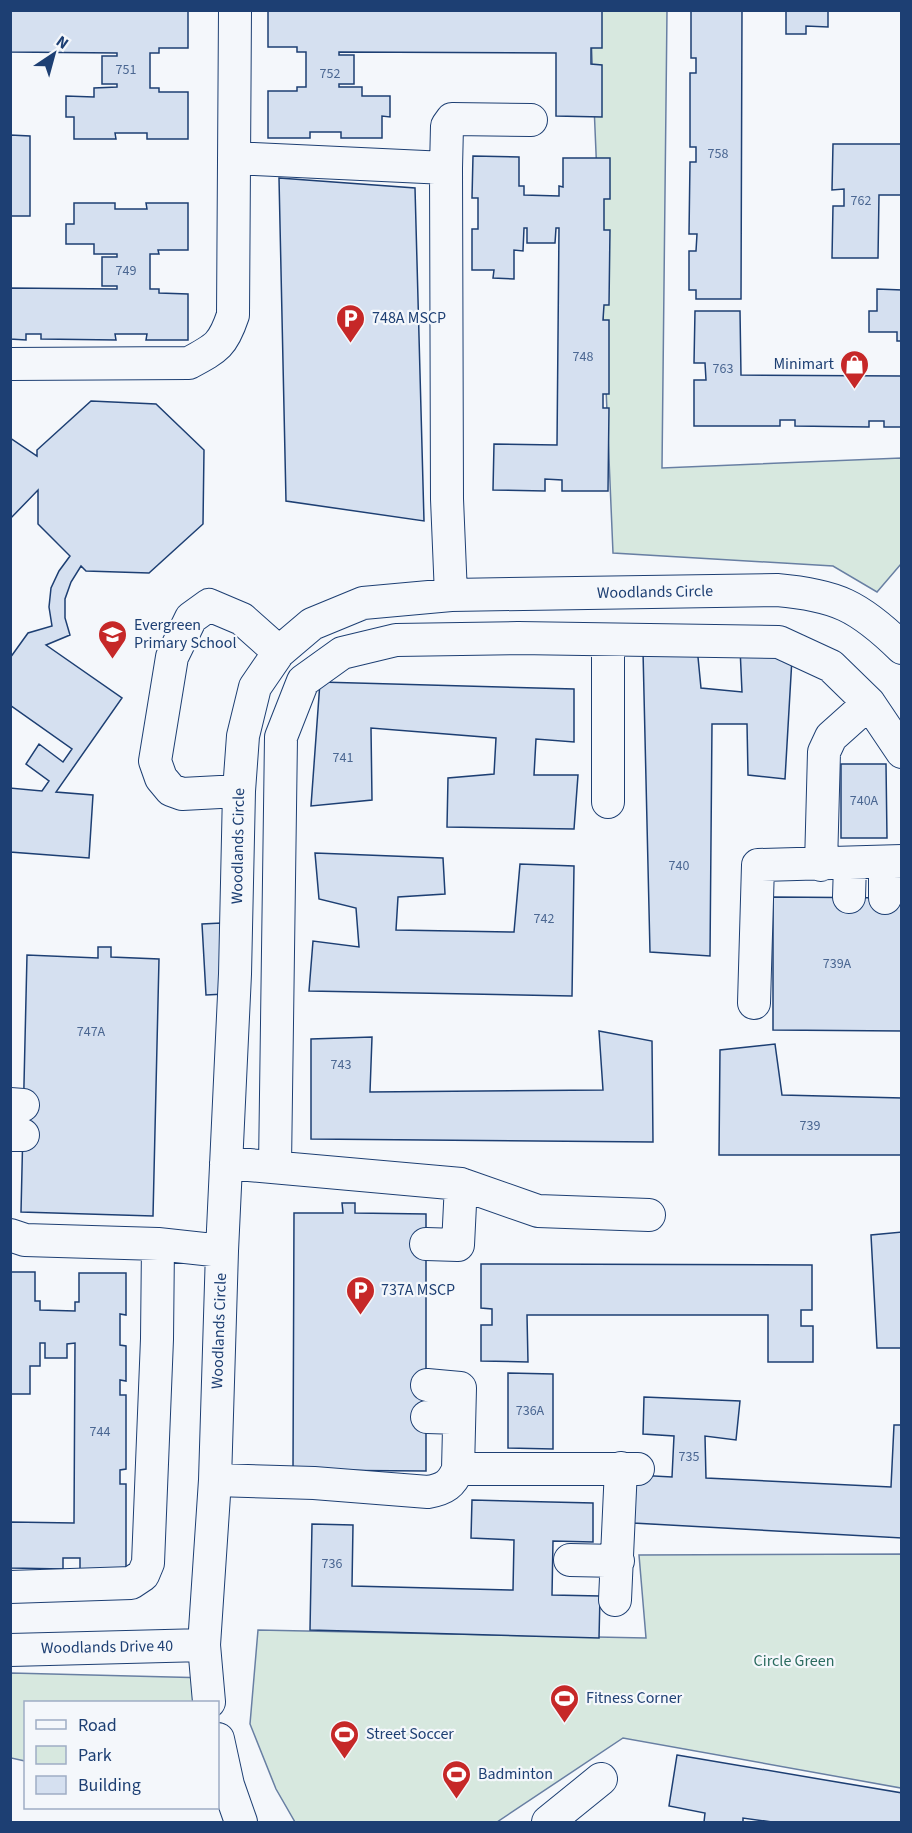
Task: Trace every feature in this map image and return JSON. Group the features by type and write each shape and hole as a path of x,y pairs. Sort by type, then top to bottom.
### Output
{"street":[{"path":"10,364 189,363 207,354 225,338 233,315 236,10"},
{"path":"451,595 447,499 447,126 452,119 531,120"},
{"path":"235,158 446,168"},
{"name":"Woodlands Circle","path":"209,1701 204,1645 215,1480 222,1251 235,974 239,791 243,736 255,687 279,652 312,624 363,603 451,595 777,590 806,592 843,602 875,622 902,648"},
{"path":"239,791 182,794 171,790 161,778 155,761 172,657 191,618 209,605 242,619 279,652"},
{"path":"275,1166 281,737 303,681 342,653 396,640 779,642 831,666 869,703 902,752"},
{"path":"608,640 608,802"},
{"path":"849,897 835,865 824,752 831,737 869,703"},
{"path":"754,1003 758,865 893,862 885,898"},
{"path":"226,1163 461,1184 538,1211 649,1215"},
{"path":"426,1244 458,1245 461,1184"},
{"path":"10,1235 25,1240 158,1244 222,1251"},
{"path":"10,1587 131,1583 143,1575 148,1563 158,1339 158,1244"},
{"path":"428,1385 459,1403"},
{"path":"215,1480 314,1483 429,1492 443,1489 453,1481 458,1469 459,1403"},
{"path":"427,1417 459,1403"},
{"path":"458,1469 630,1469 615,1600"},
{"path":"570,1560 618,1561"},
{"name":"Woodlands Drive 40","path":"10,1650 204,1645"},
{"path":"219,1744 228,1785 241,1822"},
{"path":"548,1822 601,1779"}],"green space":[{"path":"590,11 667,11 662,468 901,458 901,564 877,592 833,566 613,553"},
{"name":"Circle Green","path":"901,1554 901,1788 623,1738 497,1822 295,1822 276,1789 250,1724 258,1630 646,1638 639,1555"},
{"path":"11,1673 210,1678 210,1701 24,1701 24,1761 11,1758"}],"building":[{"path":"10,10 188,10 188,48 159,48 159,53 150,53 150,88 159,88 159,92 188,92 188,139 147,139 147,133 115,133 116,139 74,139 74,117 66,117 66,96 94,97 94,88 117,87 117,84 102,84 102,56 117,56 117,53 10,52"},
{"path":"268,10 602,10 602,48 591,48 591,64 602,65 602,117 556,116 556,53 339,52 339,55 354,55 354,84 339,84 339,87 362,87 362,96 390,96 390,117 382,116 382,138 341,138 341,132 310,132 310,138 268,138 268,91 297,91 297,87 306,87 306,52 297,52 297,47 268,47"},
{"path":"691,10 742,10 741,299 696,299 696,290 689,290 689,251 696,251 697,234 689,234 690,162 696,162 696,147 690,147 690,73 696,73 696,58 691,58"},
{"path":"786,10 828,10 828,27 806,26 806,34 786,34"},
{"path":"10,135 30,136 30,216 10,216"},
{"path":"833,144 902,144 902,195 879,195 878,258 832,258 833,206 844,206 844,189 832,190"},
{"path":"473,156 519,157 519,186 524,186 524,195 559,196 559,186 563,187 563,158 610,158 610,199 604,199 604,230 610,230 609,305 604,305 603,320 609,320 609,394 603,394 603,408 609,408 608,491 562,491 562,480 545,479 545,491 493,490 494,444 557,445 559,228 556,228 555,243 527,243 527,228 524,228 523,251 514,250 514,279 493,278 494,270 472,270 472,229 478,229 478,198 472,198"},
{"name":"748A MSCP","path":"279,178 415,188 424,521 286,501"},
{"path":"74,203 115,203 115,209 147,209 146,203 188,203 188,250 158,250 159,254 150,254 150,289 159,289 159,293 188,294 188,340 146,340 147,334 115,334 116,340 41,339 41,334 26,334 26,340 10,339 10,288 117,289 117,286 102,286 102,257 117,257 117,254 94,254 94,244 66,244 66,224 74,224"},
{"path":"877,289 902,290 902,341 897,341 897,332 869,332 869,311 877,311"},
{"path":"695,311 740,311 741,375 902,376 902,427 884,427 884,421 869,421 869,427 795,426 795,420 780,420 780,426 694,426 694,380 706,380 705,363 694,363"},
{"path":"91,401 156,404 204,450 203,524 149,573 86,571 81,566 71,582 65,599 65,618 70,635 46,645 122,698 56,792 93,795 89,858 10,852 10,788 42,791 49,781 26,764 39,744 63,762 72,749 10,705 10,658 28,633 52,626 49,607 51,588 59,571 70,556 38,524 38,490 10,519 10,438 37,456 37,450"},
{"path":"697,647 701,688 742,692 740,648 792,658 785,779 748,775 747,724 712,724 710,956 650,952 643,651"},
{"path":"320,682 574,689 574,742 536,739 534,775 578,775 574,829 447,827 448,778 494,774 496,738 371,728 372,800 311,806"},
{"path":"841,764 886,764 887,838 841,838"},
{"path":"315,853 443,858 445,894 398,897 396,930 514,932 520,864 574,866 572,996 309,991 313,941 359,947 356,908 319,899"},
{"path":"773,897 902,898 902,1031 773,1030"},
{"path":"221,923 225,994 206,995 202,924"},
{"path":"98,947 111,947 111,957 159,959 153,1216 21,1212 27,955 98,958"},
{"path":"599,1031 652,1041 653,1142 311,1139 311,1039 372,1037 370,1092 603,1090"},
{"path":"775,1044 782,1095 902,1098 902,1155 719,1155 720,1050"},
{"name":"737A MSCP","path":"342,1203 355,1203 355,1213 426,1214 426,1471 293,1470 294,1213 343,1213"},
{"path":"902,1232 902,1348 877,1348 871,1235"},
{"path":"481,1264 812,1265 812,1310 801,1310 801,1326 813,1326 813,1362 768,1362 768,1315 527,1315 528,1362 481,1361 481,1325 492,1325 492,1309 481,1308"},
{"path":"10,1272 35,1272 35,1301 40,1301 40,1310 75,1311 75,1302 79,1302 79,1273 126,1273 126,1315 120,1314 120,1345 126,1346 126,1381 120,1380 120,1395 126,1395 126,1469 120,1470 120,1484 126,1484 126,1569 80,1569 80,1558 63,1558 63,1569 11,1568 11,1522 74,1523 75,1343 67,1344 67,1358 45,1358 45,1343 40,1343 40,1366 30,1366 30,1394 10,1394"},
{"path":"508,1373 553,1374 553,1449 508,1448"},
{"path":"644,1397 740,1401 736,1440 705,1436 706,1478 891,1487 894,1425 902,1425 902,1538 633,1523 636,1475 672,1477 674,1436 643,1434"},
{"path":"472,1500 593,1503 593,1542 553,1541 552,1595 600,1596 599,1638 310,1630 312,1524 353,1525 352,1586 513,1590 514,1540 471,1538"},
{"path":"677,1755 902,1793 902,1822 772,1822 743,1818 743,1822 704,1822 705,1813 669,1806"}],"place":[{"name":"748A MSCP","path":"351,344"},
{"name":"Minimart","path":"855,390"},
{"name":"Evergreen Primary School","path":"113,660"},
{"name":"737A MSCP","path":"360,1316"},
{"name":"Fitness Corner","path":"565,1724"},
{"name":"Street Soccer","path":"345,1760"},
{"name":"Badminton","path":"457,1800"}]}
